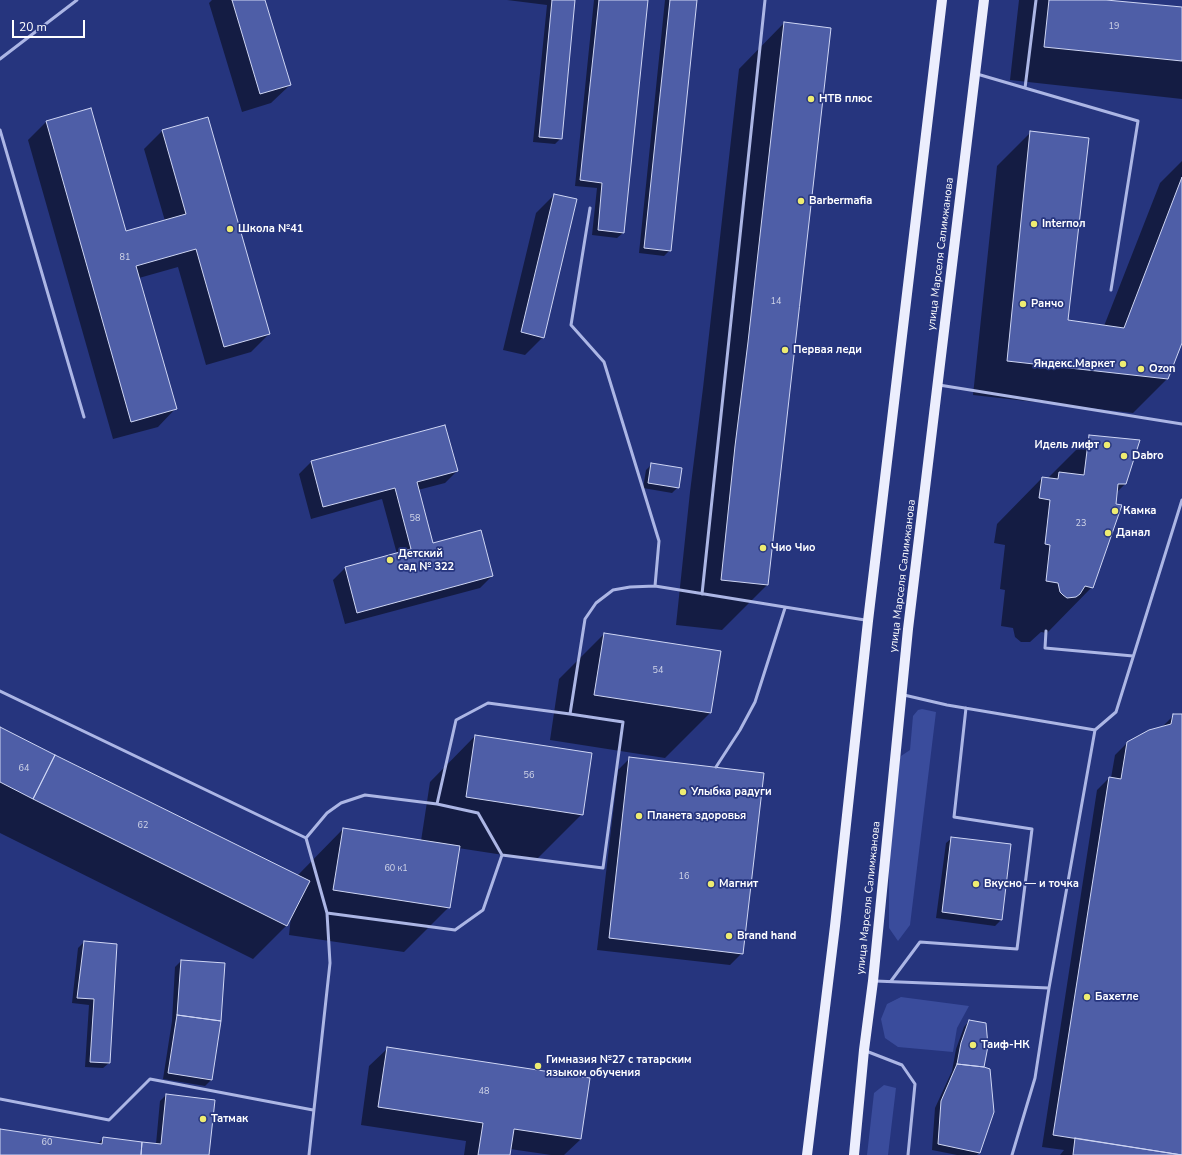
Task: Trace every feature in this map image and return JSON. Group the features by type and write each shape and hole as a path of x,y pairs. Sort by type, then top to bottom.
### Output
{"main road":[{"path":"807,1155 835,926 868,621 942,0"},
{"name":"улица Марселя Салимжанова","path":"854,1155 864,1050 873,981 901,695 984,0"}],"lane":[{"path":"0,59 77,0"},
{"path":"702,594 765,0"},
{"path":"1025,88 1036,0"},
{"path":"975,73 1138,122 1112,290"},
{"path":"0,130 84,417"},
{"path":"590,208 571,325 604,362 659,541 655,586"},
{"path":"938,385 1182,424"},
{"path":"1012,1155 1035,1078 1049,988 1095,730 1116,712 1132,656 1182,500"},
{"path":"570,714 585,619 596,603 613,590 630,587 655,586 868,621"},
{"path":"716,767 740,730 755,702 785,608"},
{"path":"1046,630 1045,648 1132,656"},
{"path":"0,691 306,838 327,913 330,963 309,1155"},
{"path":"901,695 947,705 1095,730"},
{"path":"437,804 456,720 488,703 623,722 603,868 502,855"},
{"path":"891,982 920,942 1017,949 1032,829 954,817 966,708"},
{"path":"306,838 327,813 341,802 366,795 437,804 478,812 502,855 483,910 456,930 327,913"},
{"path":"873,981 1049,988"},
{"path":"864,1050 902,1065 915,1084 908,1155"},
{"path":"0,1099 109,1120 150,1079 314,1110"}],"shaded area":[{"path":"922,709 936,712 910,925 898,941 889,928 889,852 897,764 901,756 910,750 913,716 918,710"},
{"path":"901,997 969,1006 957,1028 953,1052 898,1047 885,1038 881,1019 887,1004"},
{"path":"884,1085 896,1088 888,1155 867,1155 874,1093"}],"building":[{"path":"232,0 265,0 291,85 260,94"},
{"path":"552,0 575,0 562,139 539,137"},
{"path":"599,0 648,0 624,233 598,230 602,183 580,180"},
{"path":"670,0 697,0 671,251 644,248"},
{"path":"1049,0 1106,0 1182,7 1182,61 1044,47"},
{"path":"784,22 831,28 768,585 721,580"},
{"path":"91,108 126,231 186,214 162,130 208,117 270,334 224,347 196,249 136,266 177,409 131,422 46,121"},
{"path":"1030,131 1089,138 1068,320 1124,328 1182,177 1182,343 1168,379 1007,361"},
{"path":"554,194 577,199 544,338 521,332"},
{"path":"445,425 458,471 417,482 433,543 481,530 493,576 357,613 345,567 411,549 395,488 323,507 311,461"},
{"path":"1089,435 1140,440 1126,484 1118,484 1116,504 1122,505 1093,588 1085,586 1076,597 1067,598 1060,592 1058,583 1046,581 1050,545 1045,544 1050,500 1039,498 1042,477 1058,479 1059,472 1084,475"},
{"path":"651,463 682,468 679,488 648,483"},
{"path":"604,633 721,651 711,713 594,695"},
{"path":"1173,714 1182,714 1182,1155 1053,1135 1109,777 1121,779 1127,742 1149,730 1171,724"},
{"path":"0,727 55,755 33,799 0,782"},
{"path":"475,735 592,753 583,815 466,797"},
{"path":"55,755 310,881 287,926 33,799"},
{"path":"629,757 764,773 743,954 609,938"},
{"path":"343,828 460,846 450,908 333,890"},
{"name":"Вкусно — и точка","path":"951,837 1011,844 1002,920 942,912"},
{"path":"84,941 117,944 110,1063 90,1062 94,999 77,998"},
{"path":"181,960 225,963 221,1021 177,1015"},
{"path":"177,1015 221,1021 212,1080 168,1073"},
{"path":"969,1020 986,1023 988,1046 984,1067 957,1064 961,1043"},
{"path":"387,1047 590,1078 581,1139 514,1129 510,1155 478,1155 483,1123 378,1107"},
{"path":"957,1064 990,1069 994,1112 980,1153 938,1144 941,1101"},
{"path":"166,1094 215,1100 209,1155 141,1155 142,1142 161,1144"},
{"path":"0,1129 102,1144 103,1137 142,1142 141,1155 0,1155"},
{"path":"1075,1138 1119,1145 1182,1155 1073,1155"}],"place":[{"name":"НТВ плюс","path":"811,99"},
{"name":"Barbermafia","path":"801,201"},
{"name":"Interпол","path":"1034,224"},
{"name":"Школа №41","path":"230,229"},
{"name":"Ранчо","path":"1023,304"},
{"name":"Первая леди","path":"785,350"},
{"name":"Яндекс.Маркет","path":"1123,364"},
{"name":"Ozon","path":"1141,369"},
{"name":"Идель лифт","path":"1107,445"},
{"name":"Dabro","path":"1124,456"},
{"name":"Камка","path":"1115,511"},
{"name":"Данал","path":"1108,533"},
{"name":"Чио Чио","path":"763,548"},
{"name":"Детский сад № 322","path":"390,560"},
{"name":"Улыбка радуги","path":"683,792"},
{"name":"Планета здоровья","path":"639,816"},
{"name":"Магнит","path":"711,884"},
{"name":"Вкусно — и точка","path":"976,884"},
{"name":"Brand hand","path":"729,936"},
{"name":"Бахетле","path":"1087,997"},
{"name":"Таиф-НК","path":"973,1045"},
{"name":"Гимназия №27 с татарским языком обучения","path":"538,1066"},
{"name":"Татмак","path":"203,1119"}]}
